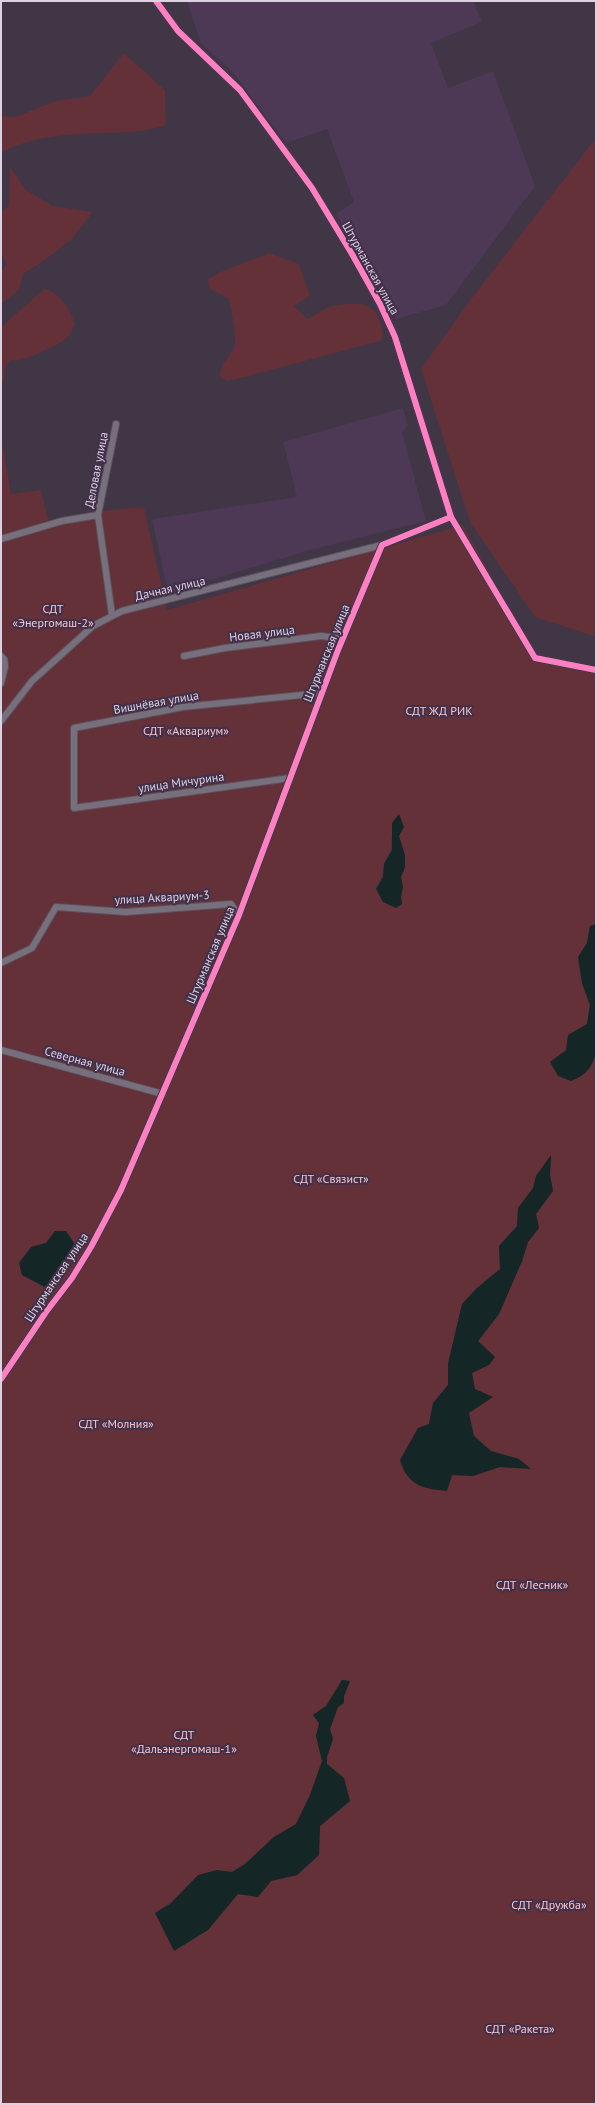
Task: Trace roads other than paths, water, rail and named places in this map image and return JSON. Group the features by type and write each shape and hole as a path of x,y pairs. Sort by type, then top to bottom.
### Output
{"street":[{"name":"Штурманская улица","path":"156,1 178,31 240,90 312,188 352,254 380,304 394,337 451,516 535,658 596,670"},
{"name":"Деловая улица","path":"112,615 98,515 116,424"},
{"path":"1,539 62,521 98,515"},
{"path":"382,545 451,516"},
{"name":"Штурманская улица","path":"1,1379 46,1312 72,1278 91,1247 121,1190 239,915 322,693 382,545"},
{"name":"Дачная улица","path":"1,721 32,681 93,626 112,615 382,545"},
{"name":"Новая улица","path":"184,656 225,648 321,636 343,639"},
{"path":"1,656 4,659 5,666 1,683"},
{"name":"Вишнёвая улица","path":"74,808 74,728 182,707 322,693"},
{"name":"улица Мичурина","path":"74,808 290,778"},
{"name":"улица Аквариум-3","path":"1,962 32,948 56,907 126,912 231,904 239,915"},
{"name":"Северная улица","path":"1,1050 163,1094"}],"park label":[{"name":"СДТ «Энергомаш-2»","path":"53,615"},
{"name":"СДТ ЖД РИК","path":"439,710"},
{"name":"СДТ «Аквариум»","path":"186,730"},
{"name":"СДТ «Связист»","path":"331,1178"},
{"name":"СДТ «Молния»","path":"116,1423"},
{"name":"СДТ «Лесник»","path":"532,1584"},
{"name":"СДТ «Дальэнергомаш-1»","path":"184,1741"},
{"name":"СДТ «Дружба»","path":"549,1904"},
{"name":"СДТ «Ракета»","path":"520,2028"}]}
